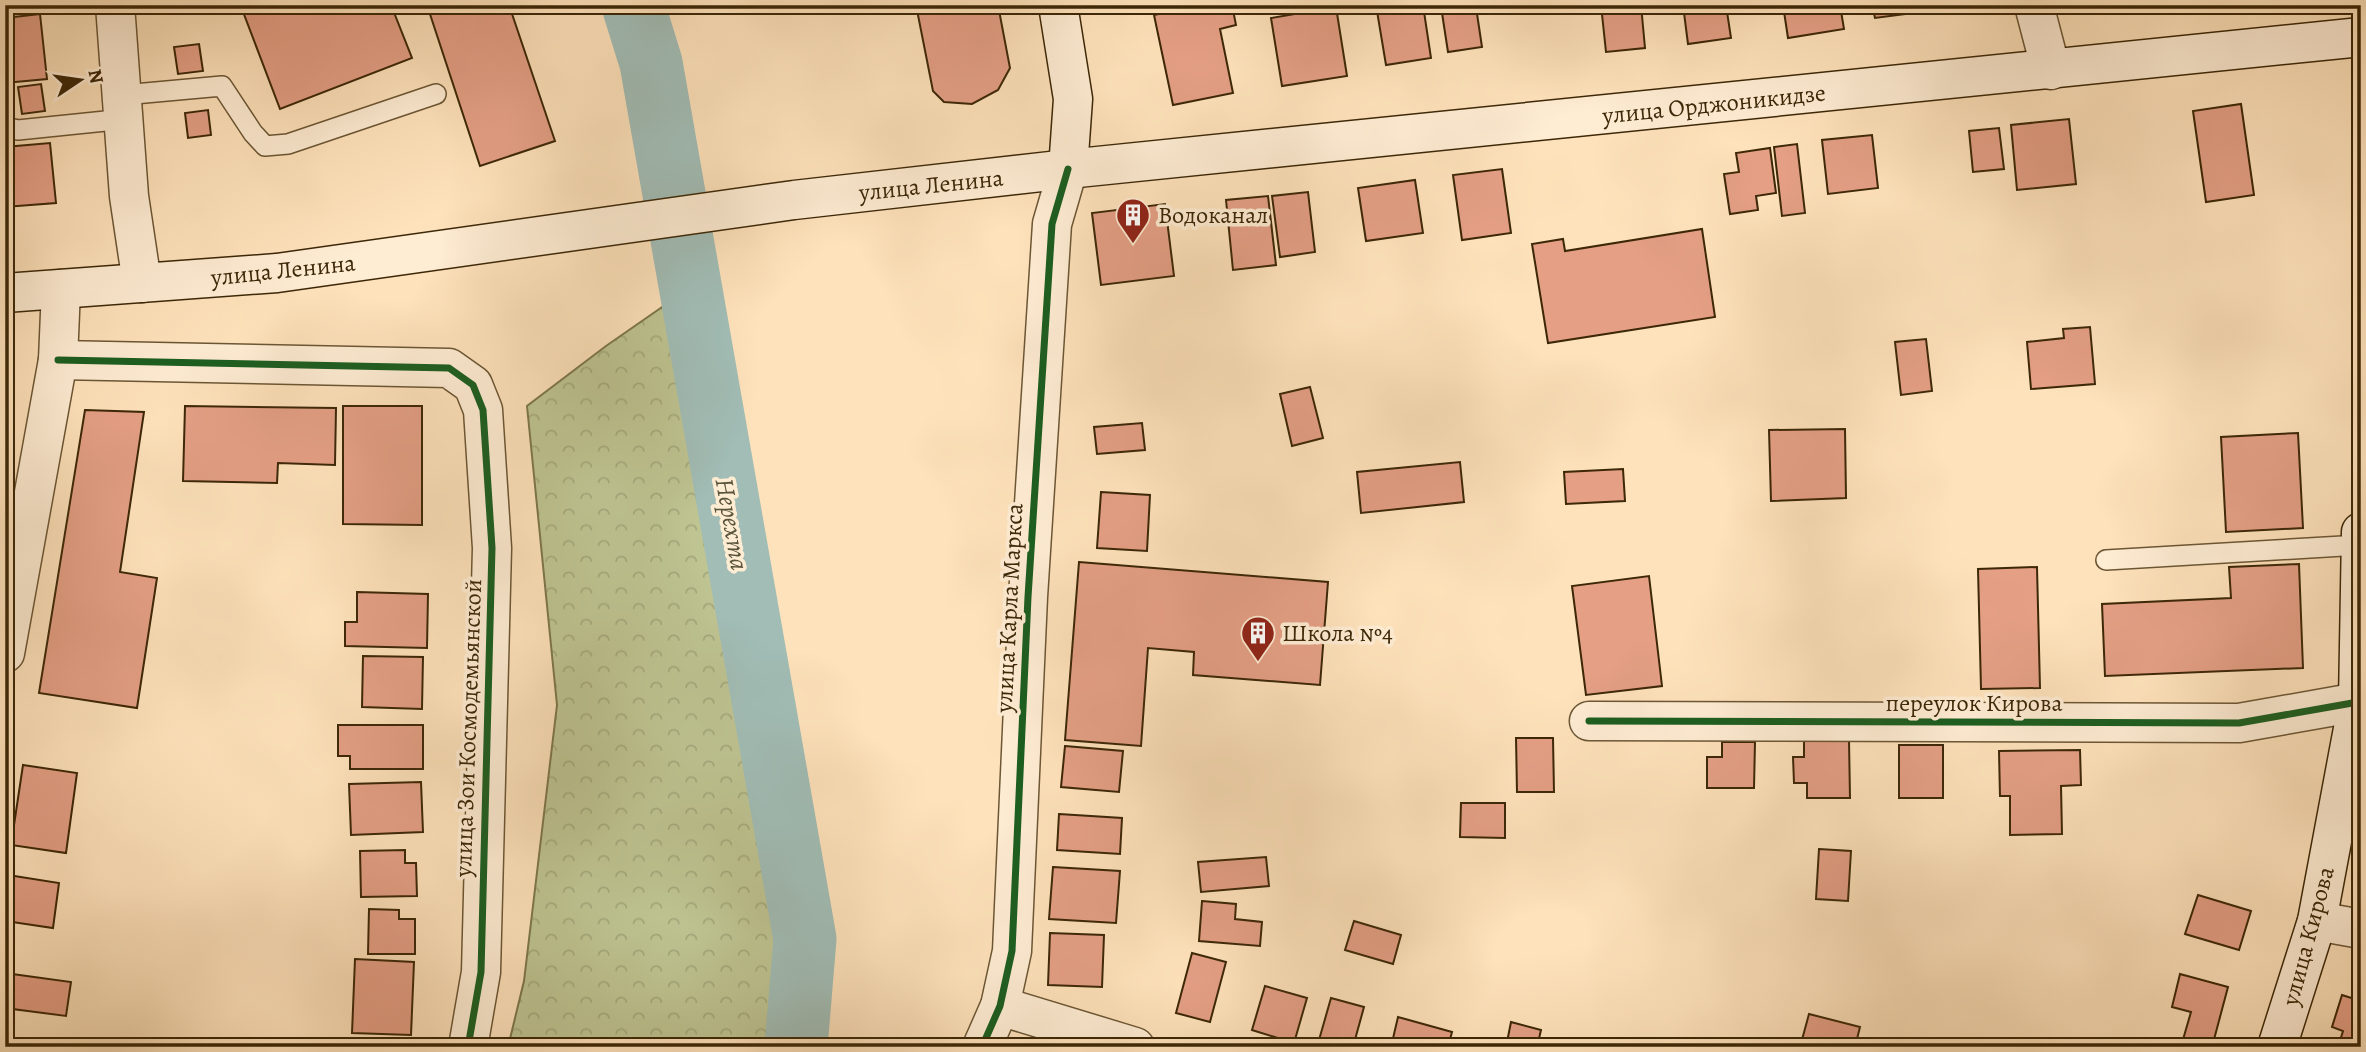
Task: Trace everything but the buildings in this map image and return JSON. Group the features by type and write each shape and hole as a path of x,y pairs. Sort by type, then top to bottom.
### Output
{"street":[{"path":"116,5 130,196 142,283"},
{"name":"улица Карла Маркса","path":"982,1047 1000,1006 1012,951 1028,597 1052,224 1068,169 1073,99 1058,5"},
{"path":"2034,5 2051,70"},
{"name":"улица Орджоникидзе","path":"1068,169 2361,37"},
{"name":"улица Ленина","path":"5,293 277,273 794,200 1068,169"},
{"path":"5,653 58,360 61,289"},
{"name":"улица Зои Космодемьянской","path":"58,360 449,368 473,385 483,410 492,548 481,972 468,1047"},
{"name":"улица Кирова","path":"2277,1047 2317,921 2358,702 2361,532"},
{"name":"переулок Кирова","path":"1589,721 2239,723 2358,702"},
{"path":"2317,921 2361,929"},
{"path":"1000,1006 1135,1047"}],"lane":[{"path":"5,127 18,130 222,86 253,133 265,146 288,144 436,94"},
{"path":"2106,560 2360,545"}],"green space":[{"path":"691,287 805,939 796,1047 508,1047 524,981 557,705 527,406 606,346"}],"waterway":[{"name":"Нерехта","path":"633,5 651,63 805,939 796,1047"}],"cycle path":[{"path":"982,1047 1000,1006 1012,951 1028,597 1052,224 1068,169"},
{"path":"58,360 449,368 473,385 483,410 492,548 481,972 468,1047"},
{"path":"1589,721 2239,723 2358,702"}],"place":[{"name":"Водоканал","path":"1133,245"},
{"name":"Школа №4","path":"1258,663"}]}
